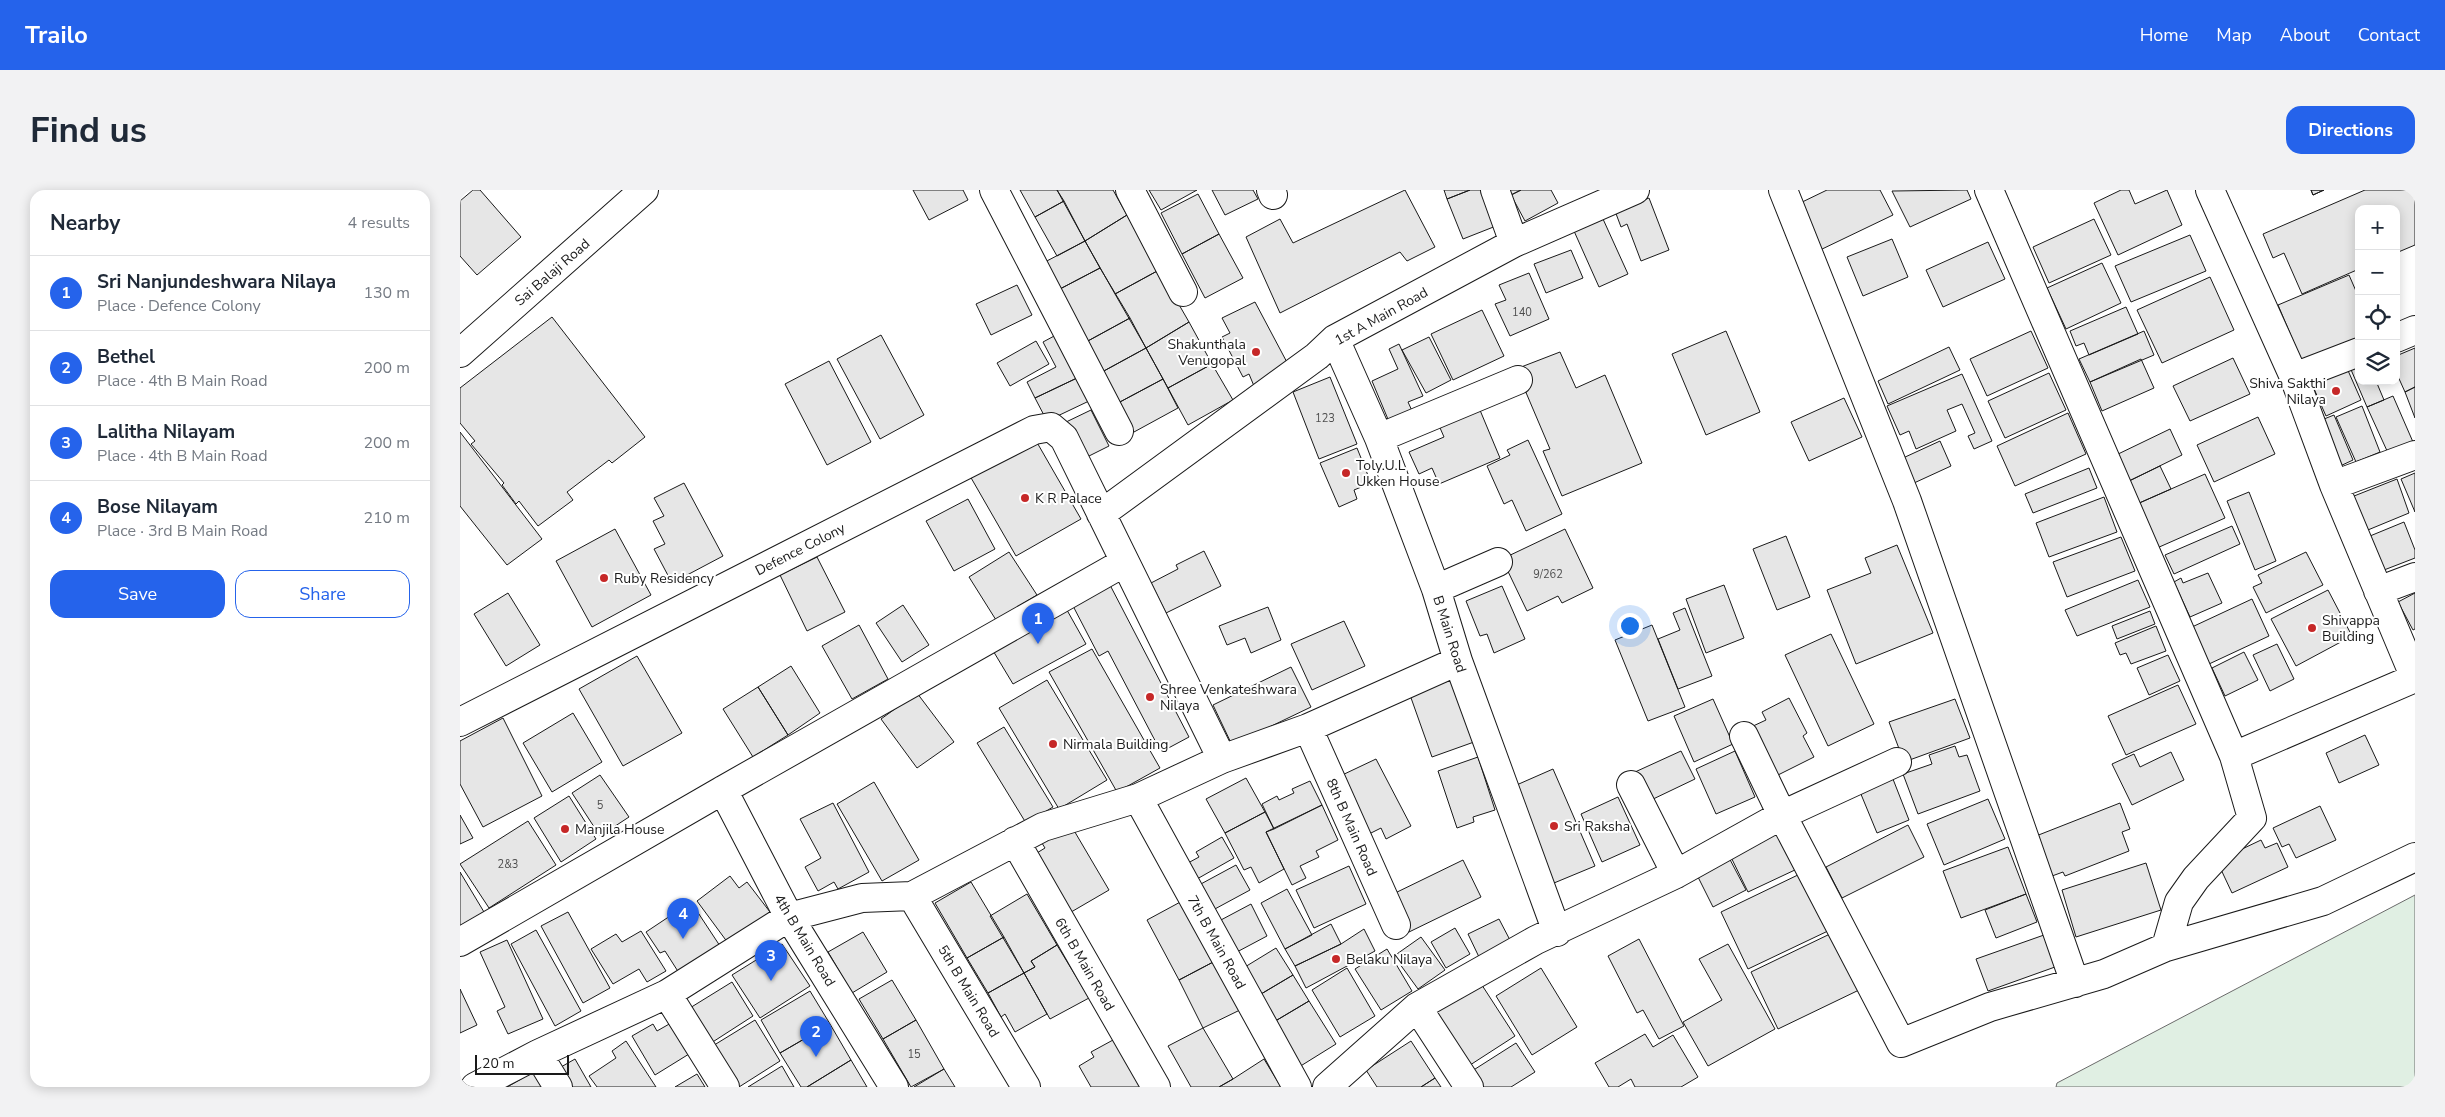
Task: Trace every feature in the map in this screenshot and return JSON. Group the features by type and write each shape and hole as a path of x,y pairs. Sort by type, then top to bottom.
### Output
{"street":[{"name":"Sai Balaji Road","path":"460,353 644,190"},
{"path":"994,190 1119,431"},
{"path":"1130,190 1183,292"},
{"path":"1495,190 1514,242"},
{"name":"1st A Main Road","path":"1101,514 1317,356 1335,339 1514,242 1634,190"},
{"path":"1783,190 1907,501 2075,983"},
{"path":"1989,190 2234,756 2252,818 2196,878 2179,902 2166,947"},
{"path":"2210,190 2294,378 2334,485 2415,678 2234,756"},
{"path":"2400,336 2415,330"},
{"name":"B Main Road","path":"1335,339 1379,438 1436,589 1458,661 1557,932"},
{"path":"2294,378 2355,354"},
{"path":"1379,438 1518,380"},
{"name":"Defence Colony","path":"460,722 612,633 1034,430 1051,427 1064,438 1101,514"},
{"path":"2334,485 2415,455"},
{"path":"1101,514 1222,759"},
{"path":"460,942 1125,562"},
{"path":"1436,589 1498,562"},
{"path":"2378,591 2415,577"},
{"path":"475,1087 538,1054 667,994 789,917 862,898 912,896 1043,827 1138,798 1222,759 1308,728 1458,661"},
{"name":"8th B Main Road","path":"1308,728 1396,925"},
{"path":"1744,736 1782,815 1901,1043 1990,1007 2104,974 2166,947 2324,901 2415,857"},
{"path":"1327,1087 1418,1007 1536,940 1557,932 1676,874 1782,815 1897,762"},
{"path":"1630,785 1676,874"},
{"name":"4th B Main Road","path":"723,790 789,917 894,1087"},
{"name":"7th B Main Road","path":"1138,798 1297,1087"},
{"name":"6th B Main Road","path":"1015,841 1156,1087"},
{"name":"5th B Main Road","path":"912,896 1026,1087"},
{"path":"667,994 725,1087"},
{"path":"1418,1007 1469,1087"},
{"path":"538,1054 558,1087"}],"green space":[{"path":"2415,895 2415,1087 2056,1087 2057,1083"}],"building":[{"path":"473,190 480,190 521,237 477,275 460,256 460,201"},
{"path":"913,190 963,190 968,200 929,220"},
{"path":"1020,190 1057,190 1064,201 1035,217"},
{"path":"1057,190 1113,190 1127,215 1085,241"},
{"path":"1149,190 1197,190 1161,210"},
{"path":"1212,190 1253,190 1258,199 1225,215"},
{"path":"1405,190 1435,247 1407,261 1400,252 1280,313 1246,237 1280,219 1293,243"},
{"path":"1444,190 1470,190 1447,199"},
{"path":"1470,190 1482,190 1496,226 1463,239 1447,199"},
{"path":"1504,190 1521,190 1511,195"},
{"path":"1521,190 1551,190 1558,203 1525,221 1511,195"},
{"path":"1827,190 1880,190 1893,215 1818,251 1796,205"},
{"path":"1967,190 1971,199 1910,227 1892,191"},
{"path":"2121,190 2129,190 2135,204 2167,190 2182,225 2118,255 2094,203"},
{"path":"2311,190 2324,190 2313,195"},
{"path":"2311,190 2324,190 2313,195"},
{"path":"2365,190 2415,190 2415,245 2400,251 2400,205 2355,205 2355,271 2302,294 2284,253 2273,258 2263,234"},
{"path":"1198,194 1219,234 1182,254 1161,213"},
{"path":"1649,198 1669,250 1641,261 1627,224 1621,227 1615,211"},
{"path":"1064,201 1085,241 1057,256 1035,217"},
{"path":"1127,215 1159,270 1115,294 1085,241"},
{"path":"1603,219 1628,274 1599,287 1574,231"},
{"path":"2094,219 2111,255 2049,283 2033,247"},
{"path":"1219,234 1243,278 1205,298 1182,254"},
{"path":"2190,235 2206,271 2131,302 2115,266"},
{"path":"1892,239 1908,277 1863,296 1847,257"},
{"path":"1085,241 1100,268 1058,290 1043,263"},
{"path":"1988,242 2005,279 1943,307 1926,270"},
{"path":"1571,250 1583,278 1546,293 1534,264"},
{"path":"2102,263 2121,303 2066,329 2047,288"},
{"path":"1100,268 1130,318 1086,342 1058,290"},
{"path":"1159,270 1189,322 1146,348 1115,294"},
{"path":"1529,273 1549,319 1510,336 1495,304 1506,300 1499,285"},
{"path":"2349,275 2355,289 2355,342 2303,364 2278,305"},
{"path":"2210,277 2234,330 2162,363 2137,310"},
{"path":"1017,285 1032,315 991,335 976,304"},
{"name":"Shakunthala Venugopal","path":"1255,302 1290,368 1254,386 1249,374 1243,377 1222,337 1230,333 1222,318"},
{"path":"2126,307 2138,334 2089,355 2084,343 2076,346 2070,331"},
{"path":"1482,310 1504,356 1453,380 1431,334"},
{"path":"552,317 645,437 612,463 609,460 567,492 573,500 538,526 519,501 516,504 502,485 504,483 471,444 475,441 460,423 460,388"},
{"path":"1130,318 1146,348 1102,372 1086,342"},
{"path":"1189,322 1212,364 1168,388 1146,348"},
{"path":"1726,331 1760,412 1706,435 1672,354"},
{"path":"2031,331 2048,368 1987,396 1970,359"},
{"path":"2144,331 2154,355 2090,382 2079,359"},
{"path":"881,335 924,415 880,439 837,359"},
{"path":"1056,335 1077,378 1035,398 1027,382 1056,367 1043,342"},
{"path":"1429,337 1451,380 1426,393 1402,350"},
{"path":"1036,341 1049,364 1010,386 997,363"},
{"path":"1399,344 1423,396 1408,402 1413,413 1390,424 1372,381 1398,369 1389,349"},
{"path":"1949,347 1960,370 1888,404 1878,381"},
{"path":"1146,348 1163,379 1118,403 1102,372"},
{"path":"2415,348 2415,387 2405,392 2400,381 2400,354"},
{"path":"1560,352 1576,388 1605,375 1642,463 1562,496 1543,451 1550,449 1516,369"},
{"path":"2233,358 2250,394 2190,421 2173,386"},
{"path":"2141,359 2154,388 2102,411 2090,382"},
{"path":"829,361 871,442 827,465 785,384"},
{"path":"2355,363 2355,379 2349,365"},
{"path":"1212,364 1233,400 1188,425 1168,388"},
{"name":"Shiva Sakthi Nilaya","path":"2346,366 2361,400 2326,416 2311,382"},
{"path":"2049,373 2066,410 2005,438 1988,401"},
{"path":"1962,374 1992,441 1974,449 1968,436 1975,433 1962,404 1947,410 1956,431 1916,449 1909,431 1900,435 1887,406"},
{"path":"1330,377 1357,444 1319,459 1293,392"},
{"path":"1077,378 1089,401 1047,421 1035,398"},
{"path":"1163,379 1178,408 1134,432 1118,403"},
{"path":"2358,385 2378,385 2384,400 2367,407"},
{"path":"2415,387 2415,418 2405,392"},
{"path":"2393,396 2413,442 2388,453 2367,407"},
{"path":"1844,398 1862,437 1809,461 1791,422"},
{"path":"1477,403 1500,458 1439,484 1432,468 1419,474 1409,452 1444,437 1437,421"},
{"path":"2362,406 2380,452 2356,462 2336,417"},
{"path":"1091,410 1109,446 1081,460 1064,423"},
{"path":"2068,413 2086,454 2015,486 1997,446"},
{"path":"2334,415 2353,460 2338,467 2319,421"},
{"path":"2258,417 2275,454 2214,482 2197,445"},
{"path":"2170,429 2182,455 2127,482 2114,456"},
{"path":"460,432 542,539 507,565 460,506"},
{"name":"K R Palace","path":"1035,439 1081,519 1016,556 970,476"},
{"path":"1528,440 1562,514 1526,531 1512,500 1504,504 1487,466 1510,455 1507,450"},
{"path":"1940,441 1951,466 1914,483 1903,458"},
{"name":"Toly.U.L Ukken House","path":"1357,448 1371,483 1354,490 1357,499 1339,507 1320,463"},
{"path":"2160,466 2171,489 2137,504 2127,482"},
{"path":"2089,468 2097,488 2033,513 2025,494"},
{"path":"2415,473 2415,512 2401,479"},
{"path":"2205,474 2225,518 2157,548 2137,504"},
{"path":"2397,479 2409,513 2363,532 2349,498"},
{"path":"684,483 723,556 672,583 654,549 665,544 653,521 664,516 654,498"},
{"path":"2249,492 2276,561 2255,570 2227,501"},
{"path":"2104,497 2117,532 2049,557 2036,523"},
{"path":"968,499 995,549 954,571 926,521"},
{"path":"2404,522 2415,550 2415,558 2384,570 2370,536"},
{"path":"2232,526 2240,544 2174,574 2165,555"},
{"name":"Ruby Residency","path":"615,529 651,595 592,627 556,561"},
{"path":"1565,529 1593,588 1562,603 1558,596 1527,611 1502,559"},
{"path":"1786,536 1810,597 1777,610 1753,549"},
{"path":"2121,537 2135,571 2067,597 2053,562"},
{"path":"1897,545 1933,633 1856,664 1827,590 1871,573 1865,558"},
{"path":"1204,551 1221,586 1166,613 1151,583 1178,569 1176,565"},
{"path":"1009,552 1037,595 996,620 969,577"},
{"path":"2306,552 2323,585 2266,613 2253,587 2262,583 2258,575"},
{"path":"817,557 845,612 807,631 780,575"},
{"path":"2208,573 2222,603 2190,617 2174,582 2181,578 2183,583"},
{"path":"2138,580 2150,607 2077,636 2065,610"},
{"name":"Shree Venkateshwara Nilaya","path":"1110,585 1189,737 1161,752 1108,651 1099,656 1072,604"},
{"path":"1724,585 1744,638 1706,653 1686,599"},
{"path":"1502,586 1525,639 1494,653 1487,634 1480,636 1466,601"},
{"name":"Shivappa Building","path":"2328,590 2352,636 2296,666 2271,619"},
{"path":"508,593 540,645 506,666 474,614"},
{"path":"2415,593 2415,629 2413,630 2398,602"},
{"path":"2252,599 2269,636 2209,664 2192,627"},
{"path":"1063,603 1086,644 1013,684 989,644"},
{"path":"903,605 929,645 902,662 876,623"},
{"path":"1268,607 1281,640 1251,653 1245,638 1227,645 1219,626"},
{"path":"1685,608 1712,676 1678,689 1658,639 1680,630 1673,613"},
{"path":"2150,611 2155,624 2117,639 2112,626"},
{"path":"1344,621 1365,666 1312,690 1291,644"},
{"path":"859,625 888,679 852,699 822,646"},
{"path":"1652,625 1685,707 1648,721 1615,640"},
{"path":"2156,626 2166,651 2131,664 2126,653 2120,655 2115,643"},
{"path":"1831,634 1874,724 1828,746 1785,655"},
{"path":"2277,644 2294,679 2270,691 2253,655"},
{"path":"1092,649 1160,768 1117,792 1049,672"},
{"path":"2244,652 2258,680 2225,696 2212,668"},
{"path":"2168,655 2180,681 2149,695 2137,668"},
{"path":"637,656 682,733 623,766 579,689"},
{"path":"791,666 820,713 788,735 758,687"},
{"path":"1291,667 1311,707 1232,745 1213,705"},
{"name":"Nirmala Building","path":"1047,680 1107,780 1059,809 999,708"},
{"path":"1451,680 1474,742 1432,757 1410,695"},
{"path":"2178,685 2196,724 2126,755 2108,716"},
{"path":"758,687 788,735 753,757 723,709"},
{"path":"917,693 954,742 917,768 881,719"},
{"path":"1789,698 1807,733 1803,736 1814,757 1776,776 1751,727 1766,720 1762,712"},
{"path":"1713,699 1733,744 1694,762 1674,716"},
{"path":"1955,699 1970,738 1904,762 1889,722"},
{"path":"573,713 602,762 552,792 523,743"},
{"path":"503,718 542,796 483,827 460,784 460,741"},
{"path":"1004,727 1053,807 1026,823 977,743"},
{"path":"2365,735 2379,765 2339,783 2326,753"},
{"path":"1955,746 1959,757 1967,755 1980,791 1918,814 1903,774 1932,764 1929,755"},
{"path":"1681,751 1695,779 1649,801 1635,772"},
{"path":"1735,751 1755,797 1716,814 1696,769"},
{"path":"2171,752 2184,780 2132,805 2112,764 2134,754 2140,767"},
{"path":"1478,757 1495,810 1473,817 1474,822 1457,828 1438,771"},
{"path":"1376,759 1411,826 1386,839 1381,828 1367,835 1338,777"},
{"name":"Sri Raksha","path":"1553,769 1595,866 1554,883 1512,787"},
{"path":"1891,774 1909,820 1877,833 1858,787"},
{"path":"600,775 629,817 600,836 572,793"},
{"path":"1246,778 1265,812 1225,833 1206,799"},
{"path":"1310,781 1322,805 1274,829 1262,804 1277,796 1279,800 1294,793 1292,789"},
{"path":"874,782 919,860 882,881 837,804"},
{"name":"Manjila House","path":"569,796 596,839 561,862 534,818"},
{"path":"1618,797 1640,845 1602,862 1581,814"},
{"path":"1988,799 2005,839 1944,865 1927,824"},
{"path":"833,803 869,872 838,889 834,882 818,891 805,867 821,858 800,819"},
{"path":"2120,803 2130,829 2122,832 2129,851 2065,876 2063,872 2052,876 2036,836"},
{"path":"1322,805 1338,840 1316,851 1319,857 1300,866 1306,878 1292,885 1266,832"},
{"path":"2320,806 2336,840 2296,858 2289,844 2282,847 2273,828"},
{"path":"1265,812 1274,829 1266,832 1284,869 1259,883 1251,867 1244,870 1225,833"},
{"path":"460,815 473,838 460,844"},
{"path":"528,821 556,865 489,908 460,864"},
{"path":"1069,822 1109,890 1066,915 1032,856 1045,848 1040,840"},
{"path":"1908,825 1924,857 1842,898 1826,867"},
{"path":"1776,826 1797,869 1748,892 1727,849"},
{"path":"1222,837 1234,858 1197,879 1188,863 1199,857 1196,852"},
{"path":"2261,840 2265,848 2277,843 2288,867 2232,893 2217,861"},
{"path":"2008,847 2026,894 1961,918 1943,871"},
{"path":"1726,852 1746,890 1713,907 1694,869"},
{"path":"1463,860 1481,897 1409,932 1391,895"},
{"path":"2146,863 2161,910 2076,937 2062,890"},
{"path":"1236,865 1250,890 1213,910 1199,885"},
{"path":"1349,866 1366,904 1314,928 1296,890"},
{"path":"460,872 484,912 460,926"},
{"path":"1802,873 1830,930 1748,969 1721,912"},
{"path":"730,876 739,888 747,882 770,912 728,943 697,901"},
{"path":"971,882 1004,937 967,958 935,903"},
{"path":"1287,889 1312,935 1285,949 1261,903"},
{"path":"1027,894 1057,945 1031,961 1035,967 1024,973 990,916"},
{"path":"2026,894 2037,922 1996,938 1985,910"},
{"path":"1184,900 1217,960 1179,980 1147,920"},
{"path":"691,902 720,946 679,973 665,951 660,953 646,932"},
{"path":"1251,904 1267,936 1235,953 1219,921"},
{"path":"568,912 610,988 583,1003 541,926"},
{"path":"1499,919 1511,942 1479,957 1468,934"},
{"path":"1331,924 1341,944 1295,966 1285,949"},
{"path":"1455,928 1470,954 1446,968 1431,942"},
{"name":"Belaku Nilaya","path":"1364,929 1375,951 1306,988 1295,966 1341,944"},
{"path":"536,930 581,1011 555,1026 511,944"},
{"path":"641,931 666,971 647,982 639,969 613,984 591,949 616,934 622,942"},
{"path":"863,932 887,972 852,993 828,952"},
{"path":"1832,933 1859,990 1778,1029 1751,972"},
{"path":"2044,935 2055,967 1988,991 1976,959"},
{"path":"1004,937 1024,973 988,993 967,958"},
{"path":"1421,937 1445,970 1418,989 1394,956"},
{"path":"1639,939 1684,1026 1659,1039 1643,1010 1637,1013 1608,956"},
{"path":"507,940 543,1019 508,1034 497,1011 505,1007 480,952"},
{"path":"782,944 810,986 760,1018 732,975"},
{"path":"1728,944 1775,1029 1708,1066 1683,1022 1722,1000 1699,959"},
{"path":"1057,945 1089,998 1050,1019 1024,973 1035,967 1031,961"},
{"path":"1276,948 1293,975 1256,997 1240,970"},
{"path":"1387,949 1412,991 1381,1010 1355,969"},
{"path":"1217,960 1242,1009 1203,1028 1179,980"},
{"path":"1347,968 1375,1016 1340,1037 1312,990"},
{"path":"1541,968 1577,1027 1532,1055 1496,996"},
{"path":"1024,973 1047,1014 1015,1032 1005,1014 1001,1017 988,993"},
{"path":"1293,975 1309,1001 1272,1023 1256,997"},
{"path":"1478,979 1515,1036 1467,1067 1430,1010"},
{"path":"892,980 916,1020 883,1039 859,999"},
{"path":"732,982 753,1016 708,1045 685,1011"},
{"path":"460,989 477,1025 460,1033"},
{"path":"810,991 830,1024 780,1053 761,1020"},
{"path":"1309,1001 1336,1044 1299,1067 1272,1023"},
{"path":"755,1020 780,1061 739,1087 711,1047"},
{"path":"916,1020 944,1069 911,1087 883,1039"},
{"path":"671,1023 689,1054 655,1075 632,1036 653,1024 657,1031"},
{"path":"830,1024 851,1060 807,1087 801,1087 780,1053"},
{"path":"1203,1028 1233,1079 1219,1087 1191,1087 1168,1046"},
{"path":"1645,1034 1653,1047 1673,1035 1698,1077 1681,1087 1635,1087 1631,1079 1618,1087 1609,1087 1595,1063"},
{"path":"1113,1040 1141,1087 1091,1087 1079,1066 1094,1057 1091,1052"},
{"path":"626,1041 656,1087 597,1087 589,1076 616,1058 612,1051"},
{"path":"1411,1041 1435,1078 1421,1087 1377,1087 1366,1070"},
{"path":"1516,1043 1535,1072 1511,1087 1482,1087 1472,1071"},
{"path":"575,1059 591,1087 563,1087 554,1071"},
{"path":"1264,1059 1281,1087 1219,1087 1233,1079"},
{"path":"851,1060 867,1087 807,1087"},
{"path":"782,1066 794,1087 748,1087"},
{"path":"944,1069 955,1087 914,1087"},
{"path":"535,1071 544,1087 507,1087"},
{"path":"697,1074 705,1087 675,1087"},
{"path":"1435,1078 1441,1087 1421,1087"}],"place":[{"name":"Shakunthala Venugopal","path":"1256,352"},
{"name":"Shiva Sakthi Nilaya","path":"2336,391"},
{"name":"Toly.U.L Ukken House","path":"1346,473"},
{"name":"K R Palace","path":"1025,498"},
{"name":"Ruby Residency","path":"604,578"},
{"name":"Shivappa Building","path":"2312,628"},
{"name":"Sri Nanjundeshwara Nilaya","path":"1038,644"},
{"name":"Shree Venkateshwara Nilaya","path":"1150,697"},
{"name":"Nirmala Building","path":"1053,744"},
{"name":"Sri Raksha","path":"1554,826"},
{"name":"Manjila House","path":"565,829"},
{"name":"Bose Nilayam","path":"683,939"},
{"name":"Belaku Nilaya","path":"1336,959"},
{"name":"Lalitha Nilayam","path":"771,981"},
{"name":"Bethel","path":"816,1057"}]}
